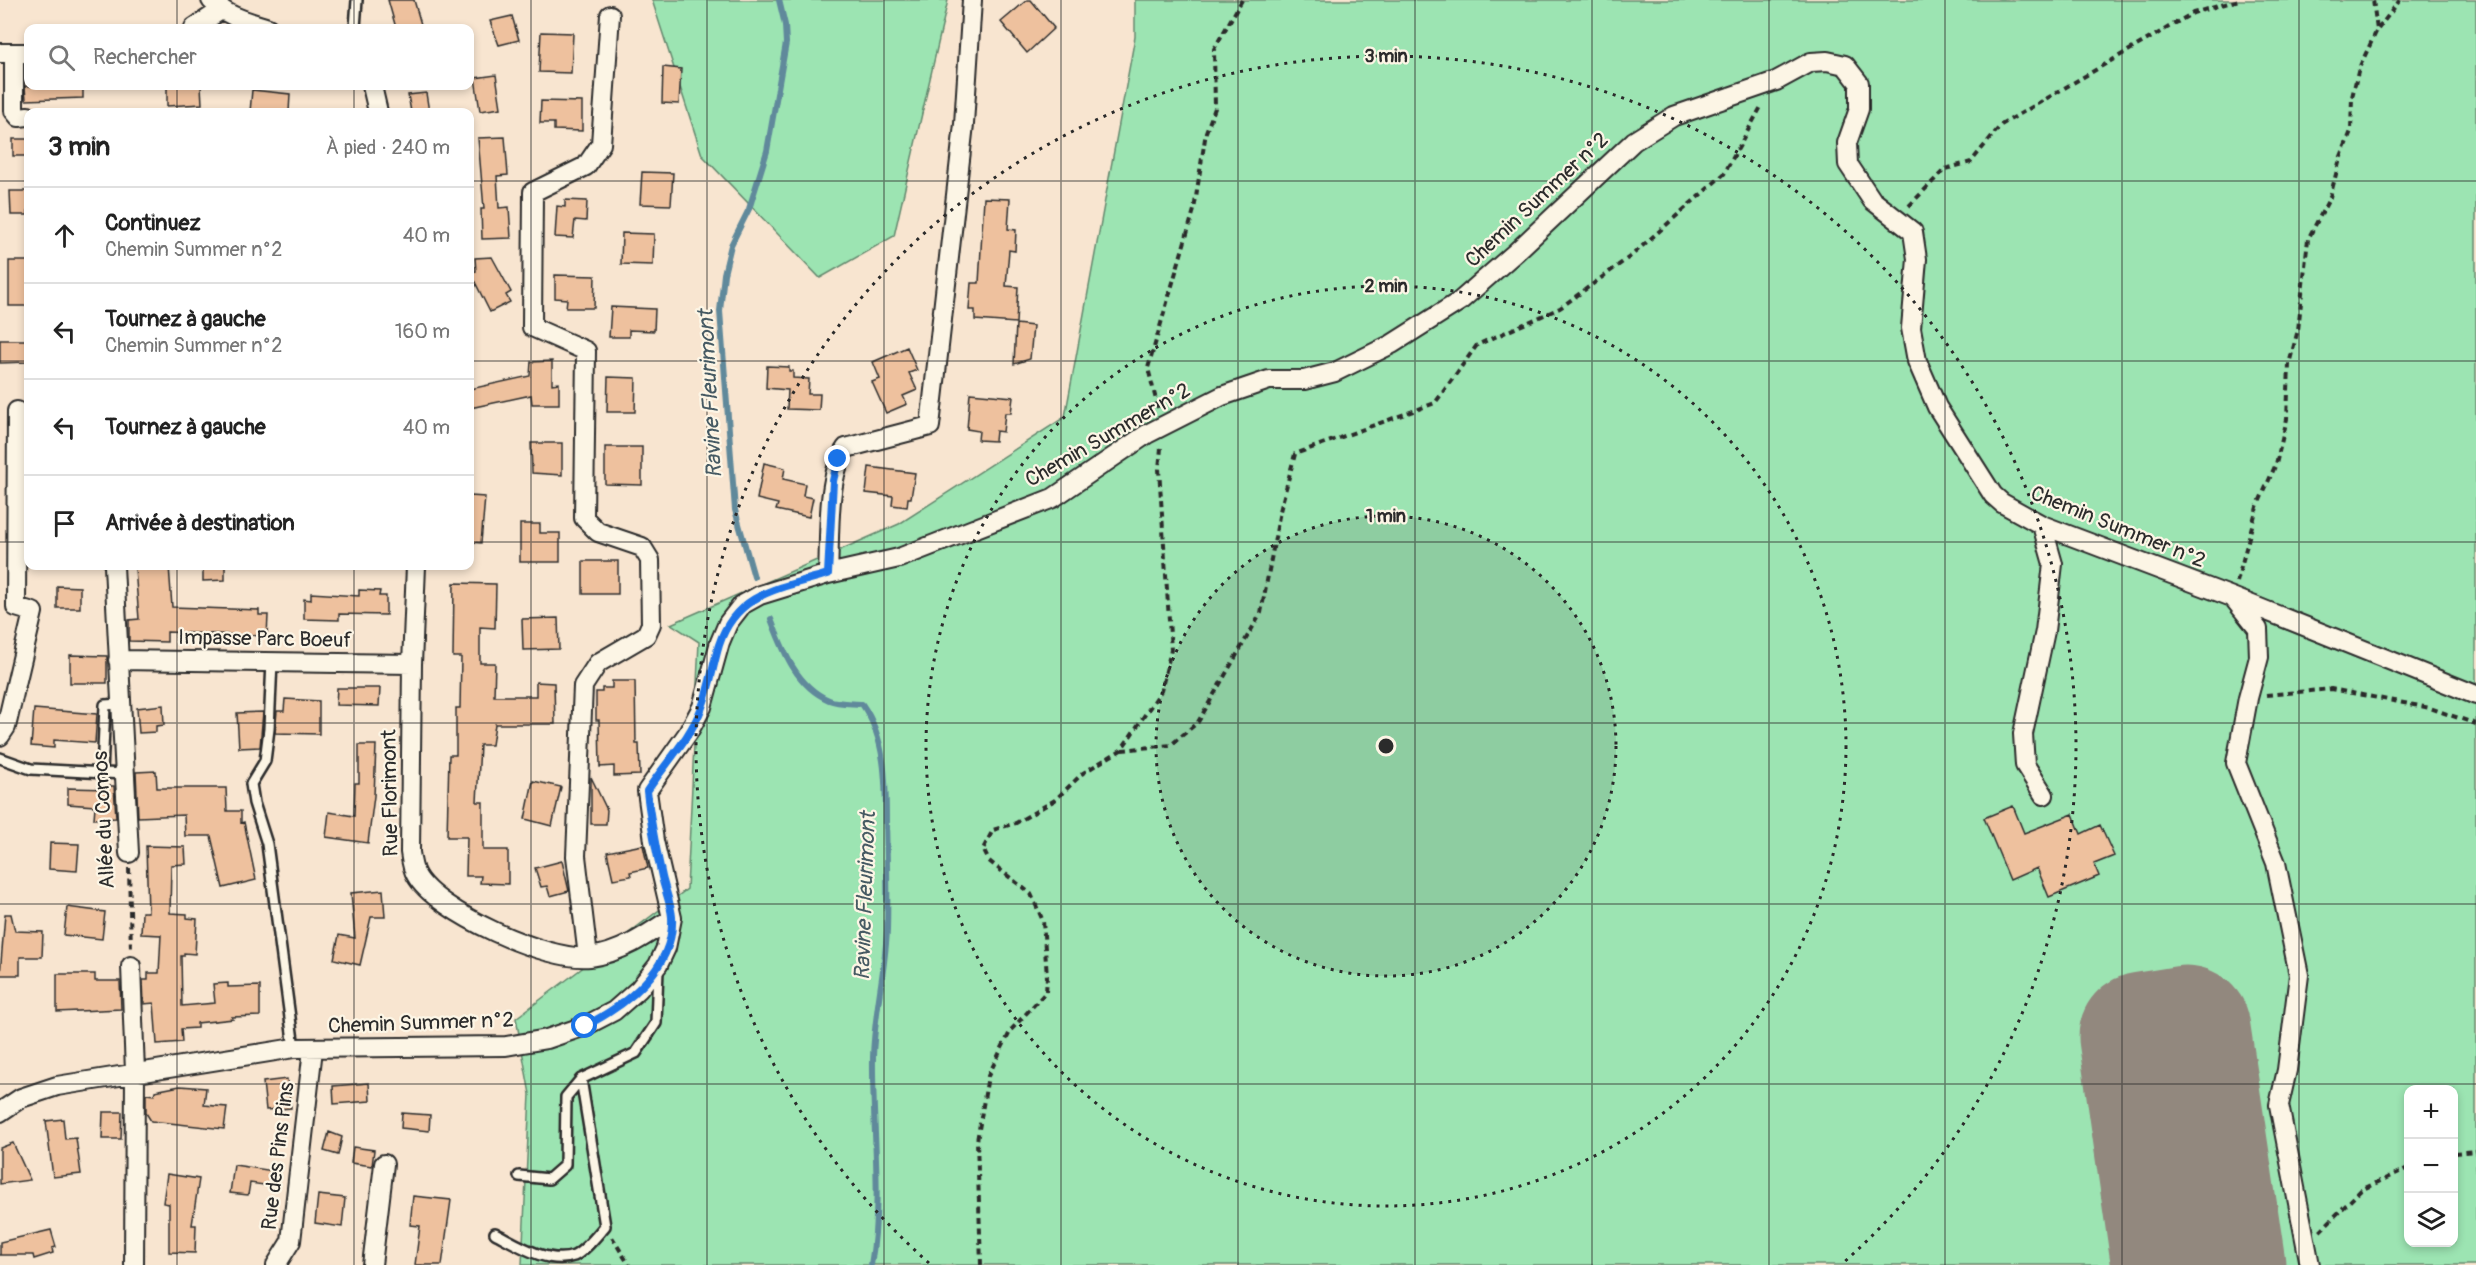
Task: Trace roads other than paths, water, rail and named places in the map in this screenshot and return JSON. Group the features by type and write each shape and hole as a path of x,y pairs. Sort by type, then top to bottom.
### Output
{"street":[{"path":"828,574 833,481 838,459 846,448 930,426 964,124 972,0"},
{"path":"198,24 216,5 259,24"},
{"path":"588,957 576,856 583,686 598,663 646,635 651,624 650,560 642,547 598,532 584,518 586,351 532,327 534,192 586,166 601,144 610,15"},
{"path":"14,53 14,111 19,117 24,116"},
{"name":"Chemin Summer n°2","path":"0,1113 21,1098 57,1086 135,1072 294,1048 506,1046 547,1039 585,1026 614,1011 639,989 658,965 666,948 672,918 654,841 647,791 688,733 702,707 720,642 728,623 742,605 760,595 828,574 899,558 1053,498 1147,434 1222,396 1269,380 1304,380 1335,372 1392,344 1460,301 1525,244 1634,141 1674,116 1776,81 1811,62 1827,61 1845,65 1859,83 1859,109 1847,143 1848,164 1872,200 1913,232 1917,259 1911,328 1917,361 1937,407 1993,495 2002,503 2042,525 2232,597 2476,695"},
{"path":"373,90 377,108"},
{"path":"0,736 6,727 33,612 16,607 15,411"},
{"path":"2042,525 2053,564 2045,631 2023,734 2025,765 2044,795"},
{"name":"Allée du Comos","path":"114,570 129,854"},
{"name":"Rue Florimont","path":"416,570 412,664 410,852 416,875 438,899 483,926 554,954 588,957 628,945 672,918"},
{"path":"2232,597 2258,629 2259,657 2247,698 2236,763 2276,863 2299,975 2287,1070 2279,1106 2308,1244 2310,1265"},
{"name":"Impasse Parc Boeuf","path":"118,660 412,664"},
{"path":"131,966 135,1072 134,1265"},
{"name":"Rue des Pins Pins","path":"276,1265 291,1241 313,1048"},
{"path":"372,1265 384,1164"}],"lane":[{"path":"355,24 357,0"},
{"path":"272,661 265,761 251,784 254,803 267,844 294,1048"},
{"path":"102,773 105,705 120,704"},
{"path":"0,758 31,769 124,774"},
{"path":"519,1176 549,1179 565,1165 566,1097 581,1079 636,1053 656,1023 658,965"},
{"path":"495,1233 540,1256 554,1260 575,1256 605,1226 581,1079"}],"waterway":[{"name":"Ravine Fleurimont","path":"754,577 735,510 720,311 724,274 731,245 749,209 767,151 786,43 785,25 779,0"},
{"name":"Ravine Fleurimont","path":"771,619 792,666 808,686 829,700 862,704 876,731 883,761 886,791 887,930 873,1057 877,1187 871,1265"}]}
